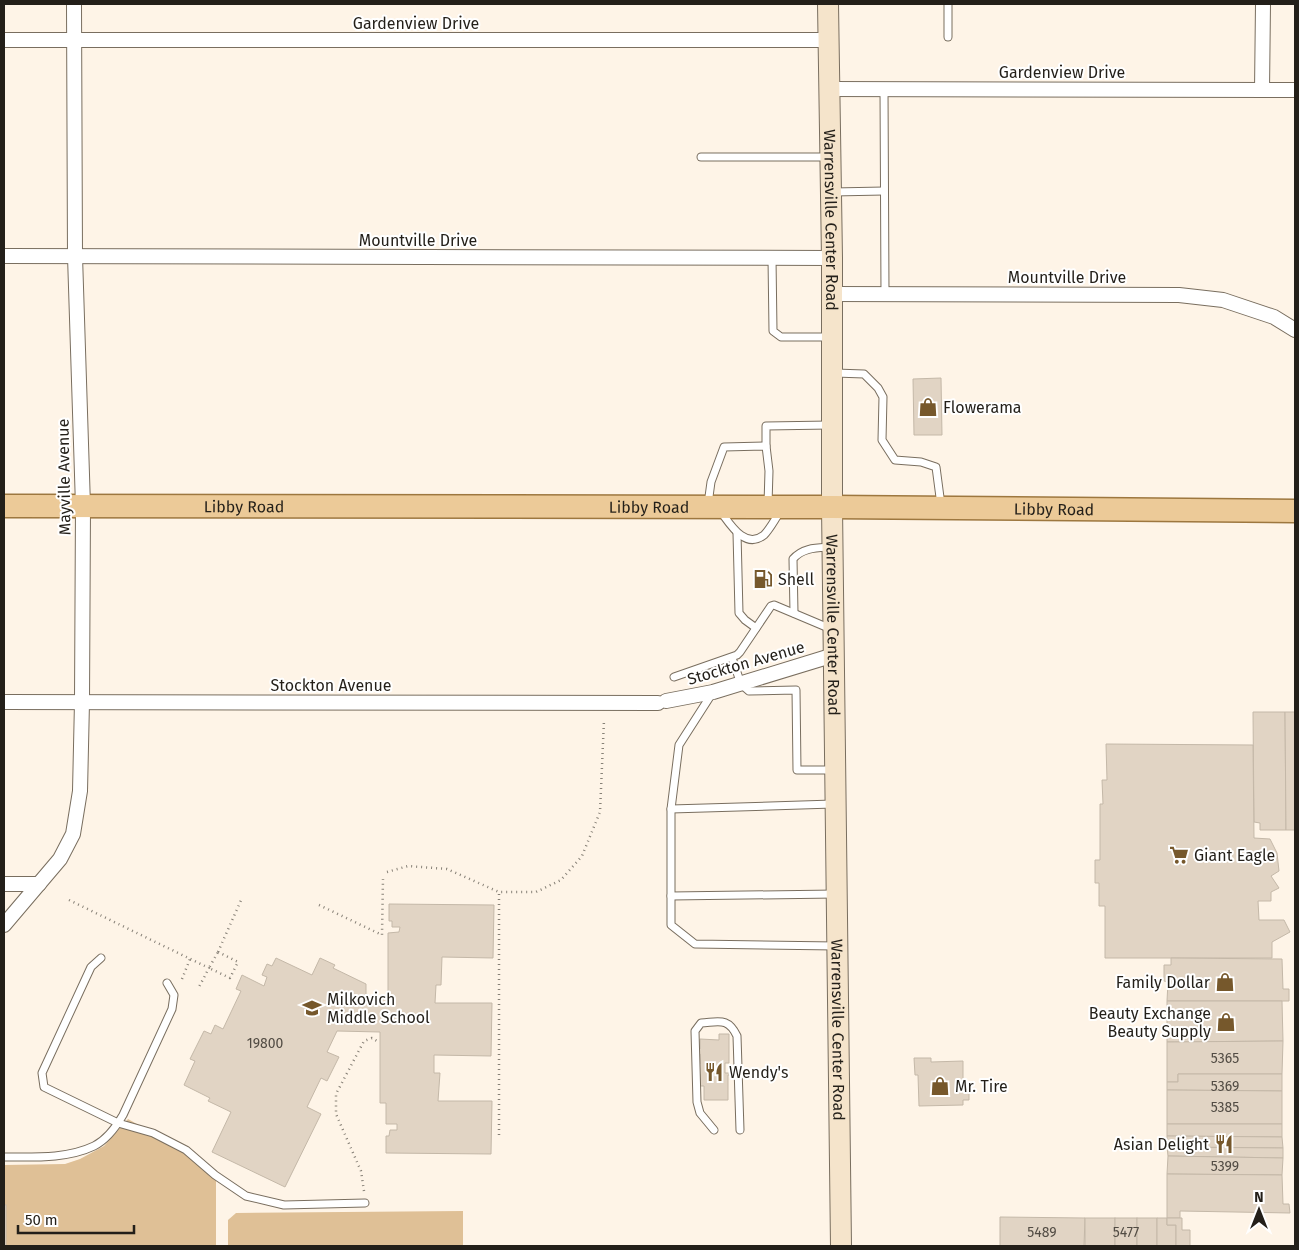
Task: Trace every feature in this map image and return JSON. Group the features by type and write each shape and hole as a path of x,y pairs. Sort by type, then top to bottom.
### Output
{"main road":[{"name":"Warrensville Center Road","path":"828,4 832,258 832,546 841,1246"},
{"name":"Libby Road","path":"4,506 713,507 1295,511"}],"street":[{"name":"Mayville Avenue","path":"4,925 60,859 73,834 80,791 83,506 75,256 74,4"},
{"path":"1262,90 1263,4"},
{"name":"Gardenview Drive","path":"4,40 828,40"},
{"name":"Gardenview Drive","path":"829,89 1295,90"},
{"name":"Mountville Drive","path":"4,256 832,258"},
{"name":"Mountville Drive","path":"832,294 1179,295 1223,300 1274,317 1295,330"},
{"name":"Stockton Avenue","path":"4,702 662,702 713,692 834,656"},
{"path":"4,884 40,884"}],"lane":[{"path":"948,4 948,37"},
{"path":"884,88 885,294"},
{"path":"701,157 830,157"},
{"path":"830,192 884,191"},
{"path":"772,258 773,331 781,337 832,338"},
{"path":"832,372 864,374 873,381 882,396 882,440 896,460 921,462 936,467 941,508"},
{"path":"766,446 724,447 711,482 713,507 744,538 760,538 765,534 776,508 769,471 766,426 832,425"},
{"path":"737,533 739,612 745,620 756,628"},
{"path":"794,613 793,559 797,554 806,550 832,546"},
{"path":"674,677 732,658 740,652 771,606 774,605 834,630"},
{"path":"732,658 741,684 750,691 796,690 797,770 836,770"},
{"path":"713,692 679,745 671,808 671,925 695,944 838,946"},
{"path":"671,808 836,804"},
{"path":"671,896 837,894"},
{"path":"101,958 91,967 42,1073 44,1087 118,1123 153,1133 186,1150 215,1175 246,1196 284,1205 365,1203"},
{"path":"4,1158 69,1154 95,1146 114,1130 172,1009 174,994 167,983"},
{"path":"714,1130 700,1113 697,1102 695,1031 701,1023 726,1022 732,1025 736,1036 740,1130"}],"path":[{"path":"387,872 408,866 447,869 500,892 536,892 561,880 582,856 600,812 604,720"},
{"path":"320,905 382,935 383,879"},
{"path":"499,1134 500,892"},
{"path":"199,987 218,952 242,898"},
{"path":"69,900 230,978 238,962 218,952"},
{"path":"182,979 190,959"},
{"path":"365,1203 361,1171 336,1114 336,1094 364,1041 372,1038 377,1041"}],"shaded area":[{"path":"128,1119 174,1145 216,1180 216,1246 4,1246 4,1165 65,1164 80,1159 104,1146"},
{"path":"463,1211 463,1246 228,1246 228,1220 236,1213"}],"building":[{"name":"Flowerama","path":"941,378 942,435 914,435 913,379"},
{"path":"1253,712 1285,712 1286,830 1260,830 1260,823 1254,822"},
{"path":"1285,712 1295,712 1295,830 1286,830"},
{"path":"1106,744 1253,745 1254,838 1270,839 1277,853 1279,871 1271,876 1279,888 1271,892 1271,901 1258,901 1259,920 1284,920 1290,932 1272,942 1272,958 1105,958 1105,906 1099,906 1099,883 1095,883 1095,860 1100,860 1100,804 1103,804 1102,780 1107,780"},
{"path":"389,904 494,905 493,958 442,957 441,985 436,985 435,1003 492,1003 491,1056 434,1055 434,1073 440,1073 438,1101 492,1101 491,1154 386,1153 386,1136 389,1136 390,1130 397,1130 397,1124 386,1124 386,1103 380,1103 380,1032 337,1031 327,1052 339,1057 327,1081 321,1078 307,1107 321,1114 285,1187 212,1152 231,1112 208,1101 210,1098 184,1085 195,1061 190,1059 204,1031 211,1034 215,1025 223,1029 241,991 236,989 242,975 264,986 267,977 262,975 267,964 272,966 276,958 312,975 320,958 335,965 333,968 366,984 366,998 388,999 388,933 399,932 400,927 392,927 392,921 389,921"},
{"path":"1171,958 1282,959 1283,989 1289,989 1289,1001 1167,1001 1168,982 1164,981 1164,965 1171,965"},
{"path":"1167,1001 1282,1001 1283,1041 1167,1042"},
{"path":"719,1034 729,1034 729,1063 725,1063 725,1073 730,1073 728,1075 728,1100 704,1100 704,1086 700,1086 700,1074 698,1075 700,1054 698,1054 697,1049 700,1049 700,1039 719,1040"},
{"path":"1283,1041 1282,1074 1178,1074 1178,1082 1167,1082 1167,1042"},
{"path":"914,1058 931,1058 931,1062 963,1061 963,1091 969,1091 969,1100 963,1100 963,1105 919,1106 918,1075 915,1075"},
{"path":"1178,1074 1282,1074 1282,1091 1167,1090 1167,1082 1178,1082"},
{"path":"1167,1090 1282,1091 1282,1124 1167,1124"},
{"path":"1167,1124 1282,1124 1282,1137 1167,1136"},
{"path":"1167,1136 1282,1137 1283,1148 1167,1147"},
{"path":"1167,1147 1283,1148 1283,1158 1168,1156"},
{"path":"1168,1156 1283,1158 1282,1175 1167,1174"},
{"path":"1167,1174 1282,1175 1283,1204 1289,1204 1290,1213 1180,1211 1180,1218 1167,1218"},
{"path":"4,1205 6,1205 6,1246 4,1246"},
{"path":"1000,1217 1085,1218 1084,1246 1000,1246"},
{"path":"1085,1218 1115,1218 1115,1246 1085,1246"},
{"path":"1115,1218 1137,1218 1137,1246 1115,1246"},
{"path":"1137,1218 1157,1218 1157,1246 1137,1246"},
{"path":"1157,1218 1167,1218 1167,1225 1176,1225 1176,1246 1157,1246"},
{"path":"1167,1218 1182,1218 1182,1230 1190,1230 1190,1246 1176,1246 1176,1225 1167,1225"}],"place":[{"name":"Flowerama","path":"928,407"},
{"name":"Shell","path":"763,579"},
{"name":"Giant Eagle","path":"1179,855"},
{"name":"Family Dollar","path":"1225,982"},
{"name":"Milkovich Middle School","path":"312,1008"},
{"name":"Beauty Exchange Beauty Supply","path":"1226,1022"},
{"name":"Wendy's","path":"714,1072"},
{"name":"Mr. Tire","path":"940,1086"},
{"name":"Asian Delight","path":"1224,1144"}]}
